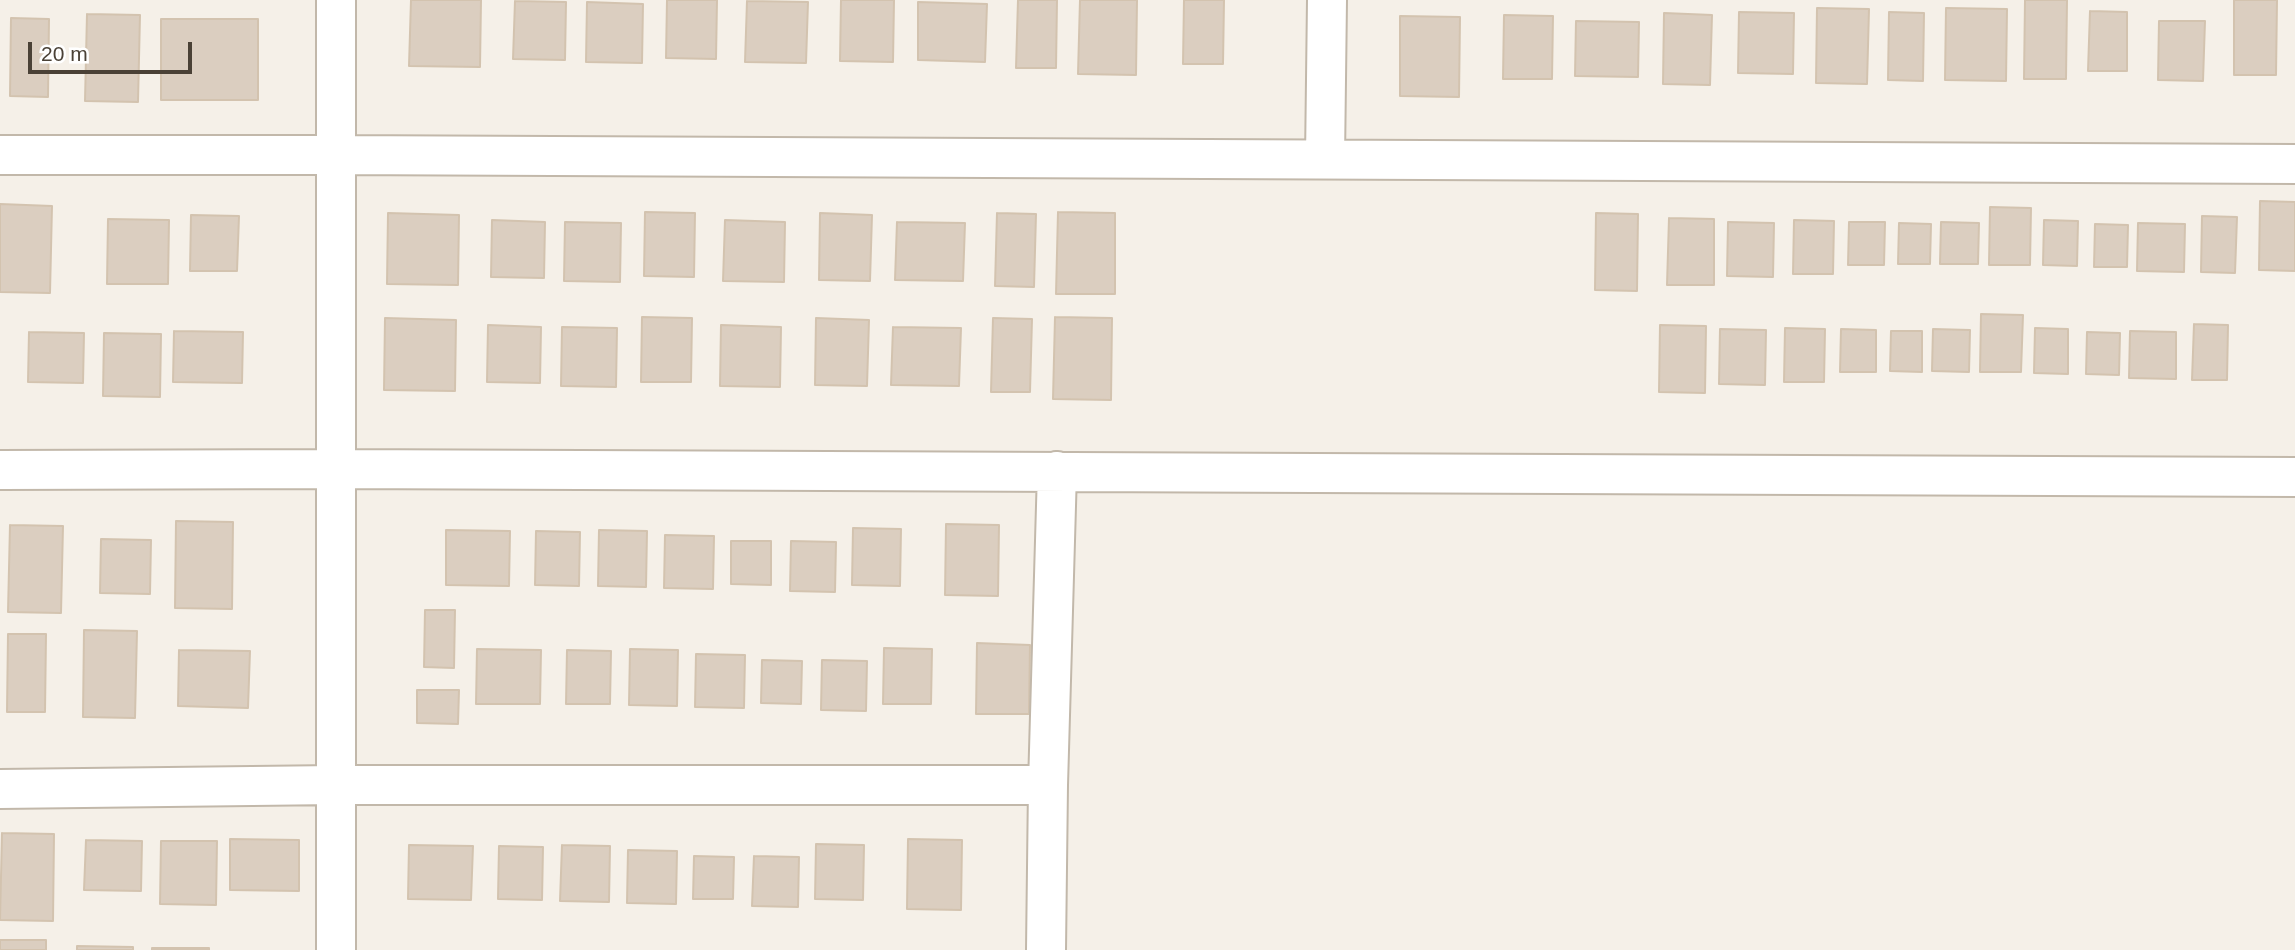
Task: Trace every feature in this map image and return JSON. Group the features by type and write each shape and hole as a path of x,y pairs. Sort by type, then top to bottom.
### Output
{"street":[{"path":"336,0 336,950"},
{"path":"1325,159 1327,0"},
{"path":"0,155 2295,164"},
{"path":"0,470 1057,471 2295,477"},
{"path":"1046,950 1057,471"},
{"path":"0,789 336,785 1048,785"}],"building":[{"path":"411,0 481,0 480,67 409,66"},
{"path":"667,0 717,0 716,59 666,58"},
{"path":"841,0 894,0 893,62 840,61"},
{"path":"1018,0 1057,0 1056,68 1016,68"},
{"path":"1080,0 1137,0 1136,75 1078,74"},
{"path":"1184,0 1224,0 1223,64 1183,64"},
{"path":"2025,0 2067,0 2066,79 2024,79"},
{"path":"2234,0 2277,0 2276,75 2234,75"},
{"path":"515,1 566,2 565,60 513,59"},
{"path":"747,1 808,2 806,63 745,62"},
{"path":"587,2 643,4 642,63 586,62"},
{"path":"918,2 987,4 985,62 918,60"},
{"path":"1817,8 1869,9 1867,84 1816,83"},
{"path":"1946,8 2007,9 2006,81 1945,80"},
{"path":"2090,11 2127,12 2127,71 2088,71"},
{"path":"1739,12 1794,13 1793,74 1738,73"},
{"path":"1889,12 1924,13 1923,81 1888,80"},
{"path":"1664,13 1712,15 1710,85 1663,84"},
{"path":"87,14 140,15 138,102 85,101"},
{"path":"1504,15 1553,16 1552,79 1503,79"},
{"path":"1400,16 1460,17 1459,97 1400,96"},
{"path":"11,18 49,19 48,97 10,96"},
{"path":"161,19 258,19 258,100 161,100"},
{"path":"1576,21 1639,22 1638,77 1575,76"},
{"path":"2159,21 2205,21 2203,81 2158,80"},
{"path":"2260,201 2295,202 2295,271 2259,270"},
{"path":"0,204 52,206 50,293 0,292"},
{"path":"1990,207 2031,208 2030,265 1989,265"},
{"path":"645,212 695,213 694,277 644,276"},
{"path":"1058,212 1115,213 1115,294 1056,294"},
{"path":"388,213 459,215 458,285 387,284"},
{"path":"820,213 872,215 870,281 819,280"},
{"path":"997,213 1036,214 1034,287 995,286"},
{"path":"1596,213 1638,214 1637,291 1595,290"},
{"path":"191,215 239,216 237,271 190,271"},
{"path":"2202,216 2237,217 2235,273 2201,272"},
{"path":"1669,218 1714,219 1714,285 1667,285"},
{"path":"108,219 169,220 168,284 107,284"},
{"path":"492,220 545,222 544,278 491,277"},
{"path":"725,220 785,222 784,282 723,281"},
{"path":"1794,220 1834,221 1833,274 1793,274"},
{"path":"2044,220 2078,221 2077,266 2043,265"},
{"path":"565,222 621,223 620,282 564,281"},
{"path":"897,222 965,223 963,281 895,280"},
{"path":"1728,222 1774,223 1773,277 1727,276"},
{"path":"1849,222 1885,222 1884,265 1848,265"},
{"path":"1941,222 1979,223 1978,264 1940,264"},
{"path":"1899,223 1931,224 1930,264 1898,264"},
{"path":"2138,223 2185,224 2184,272 2137,271"},
{"path":"2095,224 2128,225 2127,267 2094,267"},
{"path":"1981,314 2023,315 2021,372 1980,372"},
{"path":"642,317 692,318 691,382 641,382"},
{"path":"1055,317 1112,318 1111,400 1053,399"},
{"path":"385,318 456,320 455,391 384,390"},
{"path":"816,318 869,320 867,386 815,385"},
{"path":"993,318 1032,319 1030,392 991,392"},
{"path":"2194,324 2228,325 2227,380 2192,380"},
{"path":"488,325 541,327 540,383 487,382"},
{"path":"721,325 781,327 780,387 720,386"},
{"path":"1660,325 1706,326 1705,393 1659,392"},
{"path":"562,327 617,328 616,387 561,386"},
{"path":"893,327 961,328 959,386 891,385"},
{"path":"1785,328 1825,329 1824,382 1784,382"},
{"path":"2035,328 2068,329 2068,374 2034,373"},
{"path":"1720,329 1766,330 1765,385 1719,384"},
{"path":"1841,329 1876,330 1876,372 1840,372"},
{"path":"1933,329 1970,330 1969,372 1932,371"},
{"path":"174,331 243,332 242,383 173,382"},
{"path":"1891,331 1922,331 1922,372 1890,371"},
{"path":"2130,331 2176,332 2176,379 2129,378"},
{"path":"29,332 84,333 83,383 28,382"},
{"path":"2087,332 2120,333 2119,375 2086,374"},
{"path":"104,333 161,334 160,397 103,396"},
{"path":"176,521 233,522 232,609 175,608"},
{"path":"946,524 999,525 998,596 945,595"},
{"path":"10,525 63,526 61,613 8,612"},
{"path":"853,528 901,529 900,586 852,585"},
{"path":"446,530 510,531 509,586 446,585"},
{"path":"599,530 647,531 646,587 598,586"},
{"path":"536,531 580,532 579,586 535,585"},
{"path":"665,535 714,536 713,589 664,588"},
{"path":"101,539 151,540 150,594 100,593"},
{"path":"731,541 771,541 771,585 731,584"},
{"path":"791,541 836,542 835,592 790,591"},
{"path":"425,610 455,610 454,668 424,667"},
{"path":"84,630 137,631 135,718 83,717"},
{"path":"8,634 46,634 45,712 7,712"},
{"path":"977,643 1030,645 1029,714 976,714"},
{"path":"884,648 932,649 931,704 883,704"},
{"path":"477,649 541,650 540,704 476,704"},
{"path":"630,649 678,650 677,706 629,705"},
{"path":"179,650 250,651 248,708 178,706"},
{"path":"567,650 611,651 610,704 566,704"},
{"path":"696,654 745,655 744,708 695,707"},
{"path":"762,660 802,661 801,704 761,703"},
{"path":"822,660 867,661 866,711 821,710"},
{"path":"417,690 459,690 458,724 417,723"},
{"path":"2,833 54,834 53,921 0,920"},
{"path":"230,839 299,840 299,891 230,890"},
{"path":"908,839 962,840 961,910 907,909"},
{"path":"86,840 142,841 141,891 84,890"},
{"path":"161,841 217,841 216,905 160,904"},
{"path":"816,844 864,845 863,900 815,899"},
{"path":"409,845 473,846 471,900 408,899"},
{"path":"562,845 610,846 609,902 560,901"},
{"path":"499,846 543,847 542,900 498,899"},
{"path":"628,850 677,851 676,904 627,903"},
{"path":"694,856 734,857 733,899 693,899"},
{"path":"754,856 799,857 798,907 752,906"},
{"path":"0,940 46,940 46,950 0,950"},
{"path":"77,946 133,947 133,950 77,950"},
{"path":"209,948 209,950 152,950"}]}
